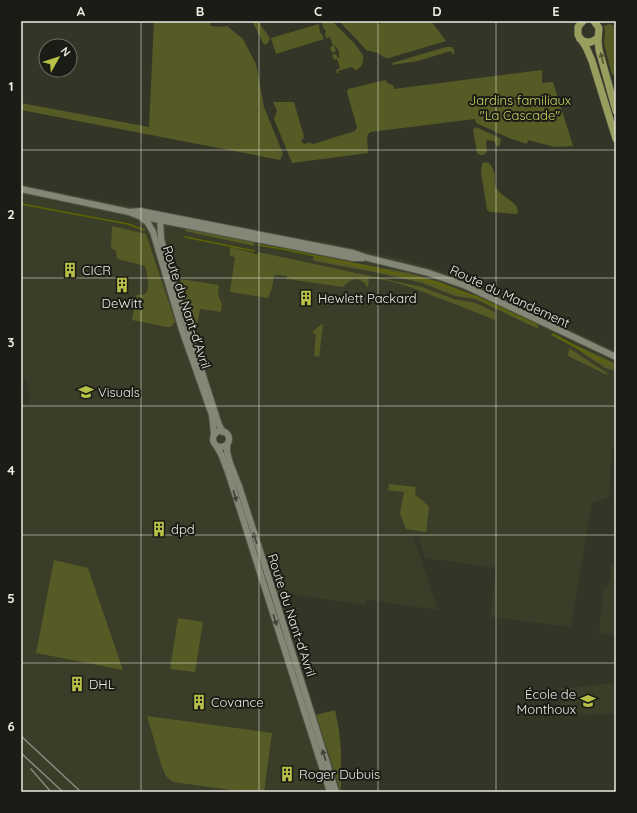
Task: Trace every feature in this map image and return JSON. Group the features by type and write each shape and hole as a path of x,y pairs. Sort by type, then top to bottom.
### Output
{"main road":[{"path":"594,21 600,28 598,37 599,50 616,111"},
{"path":"581,22 577,31 592,61 616,139"},
{"path":"580,39 584,42 591,42 595,41 598,37"},
{"name":"Route du Mandement","path":"21,189 130,212 139,216 158,218 353,253 429,273 466,286 616,357"},
{"name":"Route du Mandement","path":"130,212 140,211 173,223 353,258 368,258"},
{"name":"Route du Nant-d'Avril","path":"139,216 147,222 153,232 196,371 212,415 214,434"},
{"name":"Route du Nant-d'Avril","path":"153,232 158,218"},
{"name":"Route du Nant-d'Avril","path":"158,218 162,246 170,273 223,432"},
{"name":"Route du Nant-d'Avril","path":"161,231 168,224 173,223"},
{"path":"217,432 223,432 228,437 229,441 227,445 223,447 217,447 213,441 214,434 217,432"},
{"name":"Route du Nant-d'Avril","path":"227,445 230,463 239,486 273,591 336,792"},
{"name":"Route du Nant-d'Avril","path":"217,447 222,454 228,472 330,792"}],"shaded area":[{"path":"21,185 301,239 324,242 399,258 446,272 474,283 616,351 616,447 612,447 609,497 592,503 571,627 490,617 496,568 425,558 418,536 413,535 438,610 367,600 366,605 288,594 283,595 280,599 341,792 21,792 21,404 29,404 31,400 25,379 21,378","holes":["146,234 145,266 117,259 116,251 111,248"]},
{"path":"611,564 616,564 616,636 599,633 604,586 608,587 608,582 610,582"},
{"name":"École de Monthoux","path":"616,683 616,714 560,715 561,688"}],"green space":[{"path":"154,21 211,21 210,26 227,26 243,39 256,64 264,107 283,154 280,160 21,110 21,103 149,127"},
{"path":"252,21 259,21 270,38 268,43 264,45"},
{"path":"322,21 332,21 354,43 363,55 363,62 359,68 355,70 352,67 338,71 339,73 337,74 336,70 340,68 337,59 334,60 332,55 336,54 339,58 339,51 334,45 336,51 332,53 330,47 333,46 330,37 326,38 326,31 323,28"},
{"path":"339,21 372,21 379,24 386,21 431,21 446,41 385,58 378,53 366,50"},
{"path":"319,24 320,33 324,39 276,54 271,38"},
{"path":"610,24 616,26 616,74 612,75 604,44 604,26"},
{"path":"446,47 452,47 454,54 452,54 451,51 418,61 392,65 392,63"},
{"name":"Jardins familiaux \"La Cascade\"","path":"542,70 542,83 553,82 573,146 555,147 528,140 527,144 509,138 476,123 475,119 370,132 367,136 368,153 292,163 274,119 277,111 273,102 294,102 304,137 301,142 305,144 309,142 313,144 355,131 357,127 347,92 348,89 385,80 389,84 393,85 394,89"},
{"path":"476,127 500,138 501,140 499,146 497,146 494,141 487,140 486,153 484,155 480,155 477,153 473,130"},
{"path":"485,162 489,163 494,171 497,189 516,205 518,212 516,214 490,212 487,210 481,172 482,164"},
{"path":"112,226 146,234 175,321 171,327 132,320 137,294 142,295 148,290 147,275 145,266 117,259 116,251 111,248"},
{"path":"186,229 254,242 254,246 185,231"},
{"path":"230,247 257,255 258,252 422,287 454,299 476,303 495,312 495,320 411,288 380,279 369,278 368,288 362,281 356,279 349,281 343,287 287,279 287,276 277,275 274,276 272,288 268,298 230,292 235,257 230,256"},
{"path":"314,255 409,273 440,282 478,297 536,325 539,329 475,299 455,296 422,283 314,261"},
{"path":"180,279 219,285 218,295 222,304 221,312 200,309 196,332"},
{"path":"322,324 319,357 314,356 316,334 315,333 313,335 313,331"},
{"path":"552,334 616,364 616,371 605,368 577,349 551,335"},
{"path":"569,348 607,373 607,375 568,356"},
{"path":"389,484 416,487 415,495 429,507 426,532 406,529 400,513 404,492 388,490"},
{"path":"54,560 88,568 123,670 36,653"},
{"path":"178,618 203,622 195,672 170,669"},
{"path":"335,710 341,752 341,792 316,715"},
{"path":"147,716 272,733 264,792 246,792 173,782 166,776 162,767"}],"waterway":[{"path":"21,204 128,224 144,230"},
{"path":"185,237 254,251"},
{"path":"259,245 434,282 477,297 537,325"},
{"path":"553,334 609,364"}],"railway":[{"path":"21,736 81,792"},
{"path":"21,753 63,792"},
{"path":"31,769 51,792"}],"place":[{"name":"CICR","path":"70,270"},
{"name":"DeWitt","path":"122,285"},
{"name":"Hewlett Packard","path":"306,298"},
{"name":"Visuals","path":"86,392"},
{"name":"dpd","path":"159,529"},
{"name":"DHL","path":"77,684"},
{"name":"École de Monthoux","path":"588,701"},
{"name":"Covance","path":"199,702"},
{"name":"Roger Dubuis","path":"287,774"}]}
